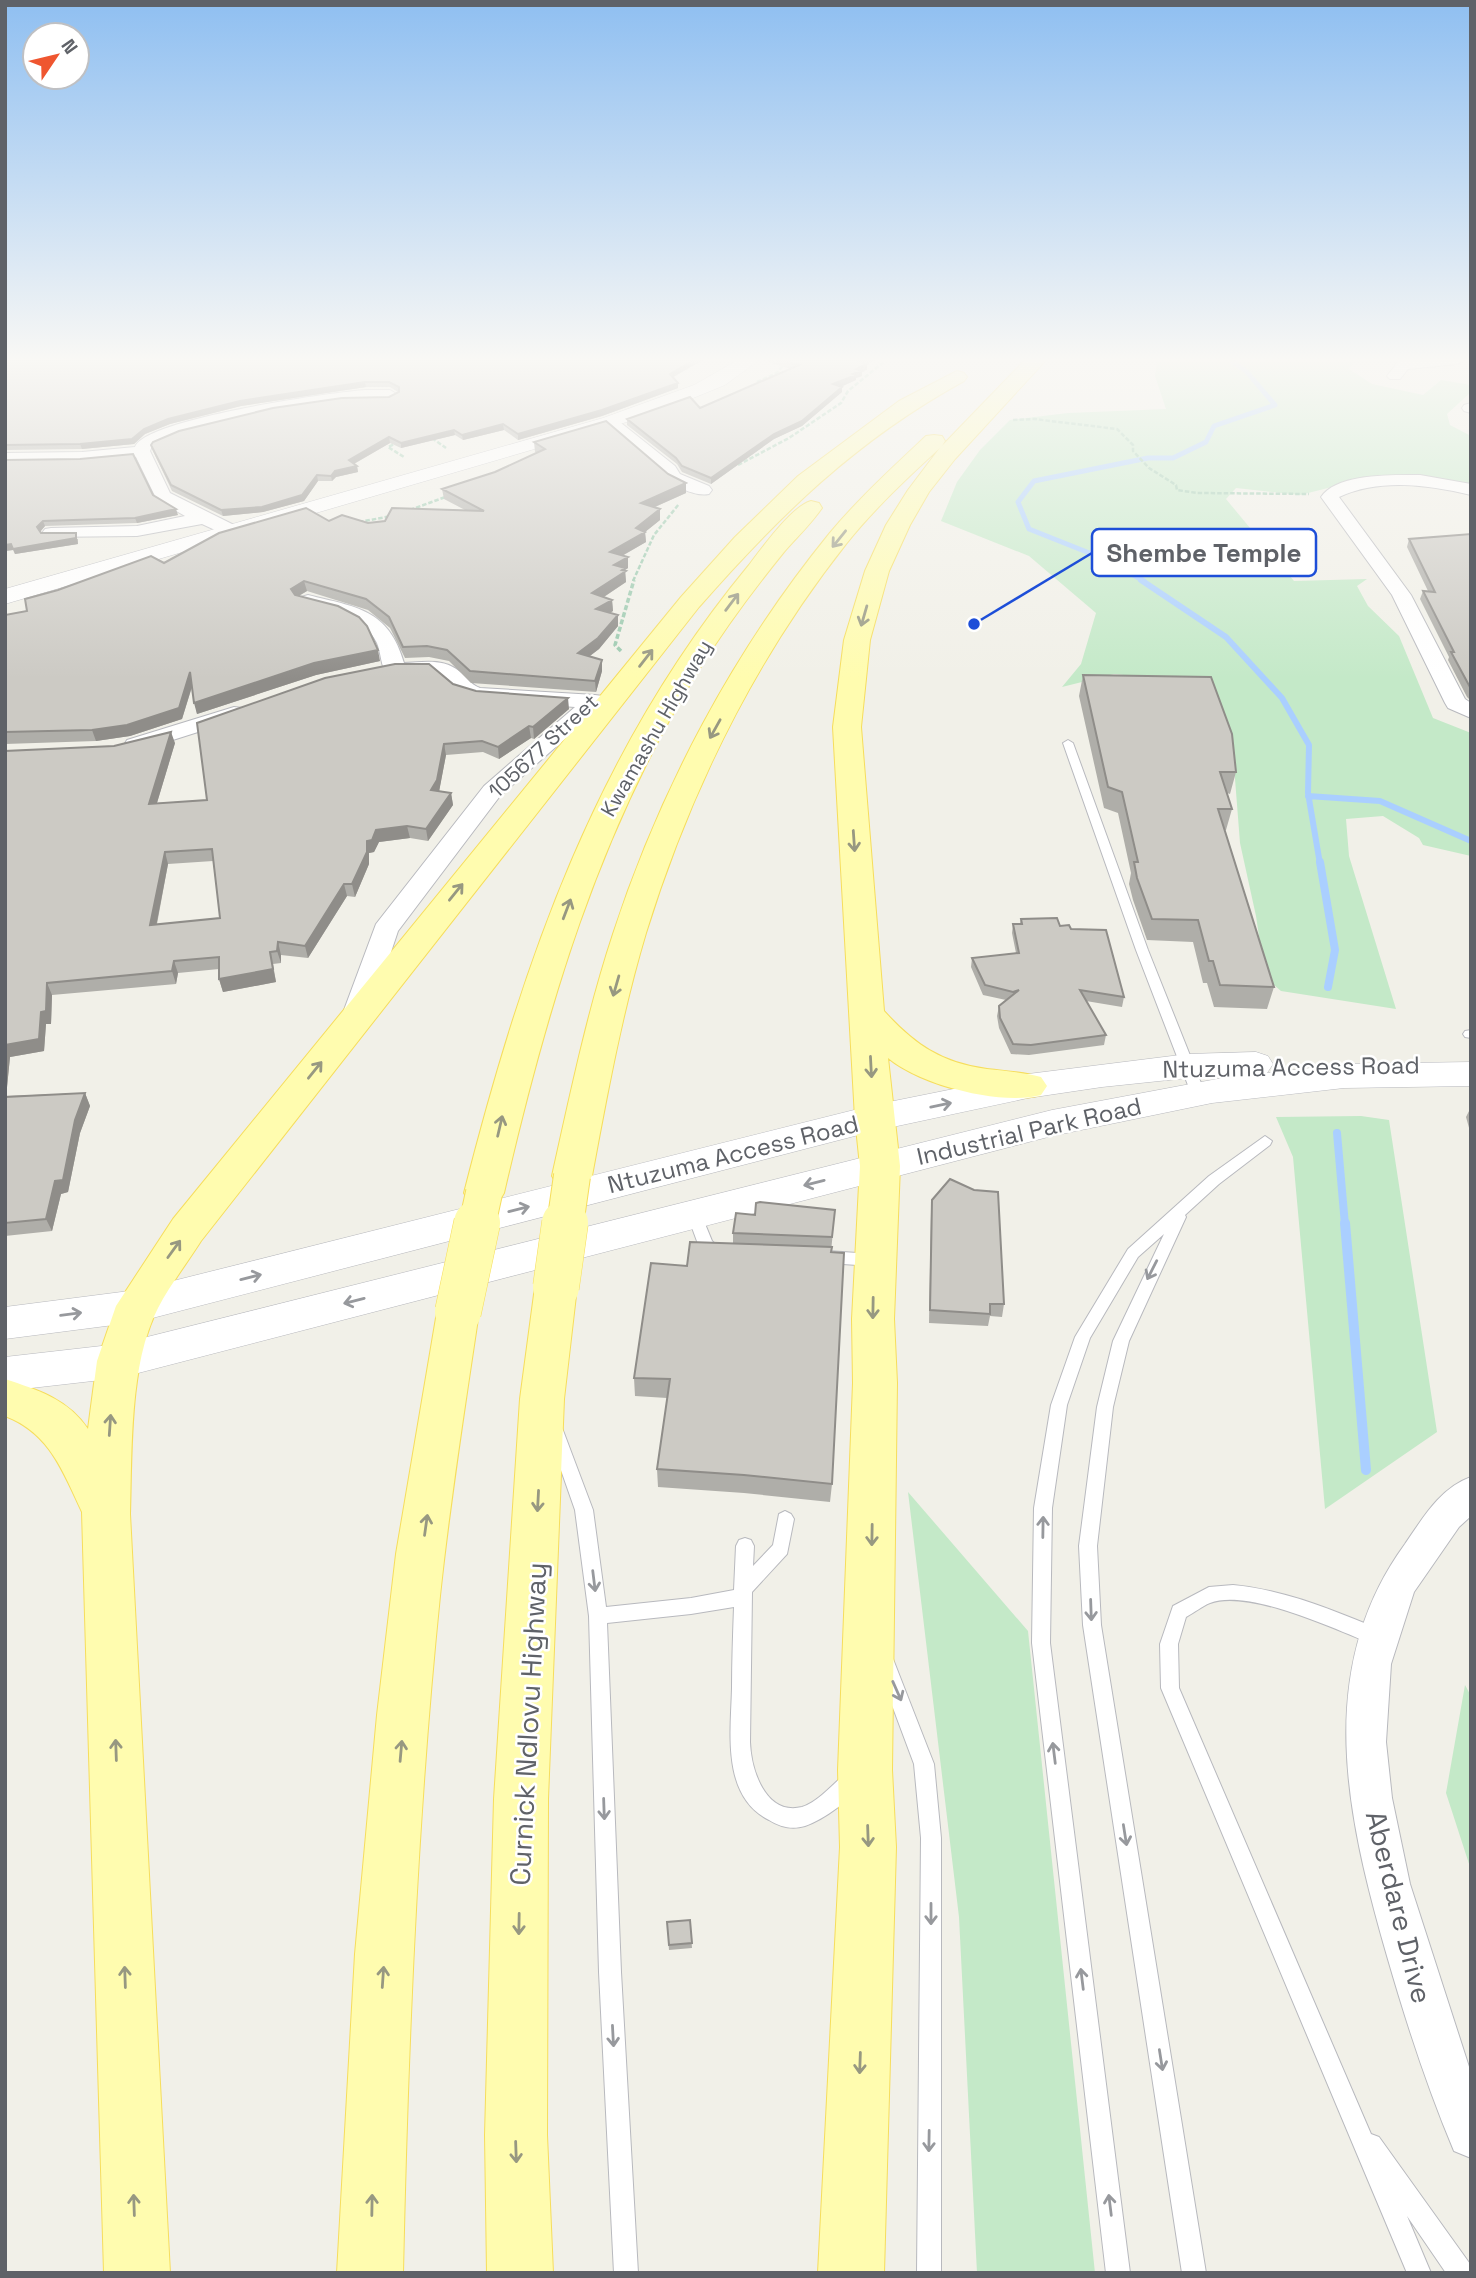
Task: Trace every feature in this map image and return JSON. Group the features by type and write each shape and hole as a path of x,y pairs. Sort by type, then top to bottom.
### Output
{"main road":[{"path":"137,2273 106,1514 112,1405 119,1361 137,1306 187,1230 354,1022 603,702 722,566 806,481 825,466"},
{"name":"Kwamashu Highway","path":"370,2273 375,2097 388,1894 411,1634 458,1312 506,1102 562,923 629,768 694,656 731,603 800,520 850,466"},
{"name":"Curnick Ndlovu Highway","path":"520,2273 516,2135 521,1799 542,1399 572,1177 599,1044 640,901 704,747 741,681 811,574 843,533 908,466"},
{"path":"851,2273 868,1847 865,1770 870,1629 877,1142 869,1016 858,911 847,727 857,640 877,570 898,525 939,466"},
{"path":"869,1016 912,1058 937,1070 963,1078 1028,1086"},
{"path":"5,1397 38,1410 59,1426 75,1445 106,1514"}],"street":[{"path":"149,466 163,496 234,532"},
{"path":"5,597 459,466"},
{"path":"665,466 673,477 700,488"},
{"path":"1471,490 1440,482 1382,482 1346,487 1331,496 1334,505 1401,595 1456,703 1471,712"},
{"path":"51,533 137,531 203,518"},
{"path":"306,600 373,621 385,635 395,669"},
{"path":"368,673 439,668 453,676 463,689 478,694 603,702"},
{"path":"111,748 146,743 257,705"},
{"name":"Ntuzuma Access Road","path":"5,1374 119,1361 694,1214 1028,1086 1102,1075 1193,1080 1321,1062 1471,1063"},
{"name":"Industrial Park Road","path":"877,1142 1052,1123 1193,1080 1471,1074"},
{"name":"Ntuzuma Access Road","path":"5,1323 137,1306 877,1142"},
{"name":"Aberdare Drive","path":"1471,1493 1446,1516 1398,1584 1371,1664 1365,1742 1371,1798 1388,1884 1429,2023 1471,2134"}],"lane":[{"path":"1069,743 1142,950 1193,1080"},
{"path":"1118,2273 1041,1643 1043,1508 1059,1405 1083,1337 1133,1253 1213,1180 1265,1141"},
{"path":"1183,1209 1121,1341 1105,1407 1088,1546 1092,1625 1194,2273"},
{"path":"694,1214 705,1244 712,1252 735,1252"},
{"path":"810,1256 874,1260"},
{"path":"542,1399 584,1510 598,1616 610,1972 626,2273"},
{"path":"598,1616 691,1606 742,1593 781,1548 785,1519"},
{"path":"745,1546 742,1593 742,1765 756,1797 772,1812 788,1819 802,1817 816,1811 865,1770"},
{"path":"1380,1638 1297,1605 1248,1596 1211,1594 1179,1612 1169,1644 1170,1688 1419,2273"},
{"path":"870,1629 902,1701 924,1764 931,1838 929,2273"},
{"path":"1354,2121 1461,2273"}],"path":[{"name":"105677 Street","path":"603,702 620,668 623,653 615,645 632,579 660,524 707,479 731,466"},
{"path":"1147,466 1176,485 1177,490 1197,493 1331,496"}],"green space":[{"path":"968,466 1471,466 1471,487 1364,479 1300,495 1236,488 1226,499 1294,581 1367,579 1357,586 1368,606 1399,636 1433,718 1471,733 1471,856 1423,845 1419,838 1383,816 1346,819 1349,856 1396,1009 1281,991 1265,977 1256,916 1240,843 1234,766 1162,679 1114,674 1062,687 1081,664 1096,613 1029,556 941,521 957,482"},
{"path":"1361,1116 1389,1120 1437,1432 1325,1509 1293,1157 1276,1117"},
{"path":"908,1492 1028,1631 1095,2273 977,2273 959,1917"},
{"path":"1465,1685 1471,1696 1471,1870 1446,1793"}],"building":[{"path":"5,466 139,466 153,495 176,509 135,518 43,521 37,527 41,533 76,533 76,538 13,549 11,544 5,545"},
{"path":"162,466 356,466 335,471 331,476 317,475 302,495 262,507 221,510 171,485"},
{"path":"507,466 659,466 686,483 641,503 660,509 636,528 645,532 610,552 628,557 614,565 625,568 622,570 626,571 592,593 612,600 596,609 618,615 598,638 578,653 602,660 595,681 470,671 447,650 427,646 403,647 389,617 366,599 304,581 291,589 295,595 338,606 359,617 367,626 378,650 314,663 194,703 190,672 179,708 127,725 92,730 5,732 5,615 27,611 25,599 58,590 151,556 164,563 219,533 306,508 329,521 342,515 368,523 385,521 392,508 484,511 442,489"},
{"path":"683,466 728,466 711,478"},
{"path":"1471,534 1471,689 1423,591 1435,592 1409,539"},
{"path":"395,664 429,664 453,684 476,691 568,698 533,727 529,726 498,747 482,741 444,744 437,780 431,790 451,793 426,829 407,826 376,830 372,840 367,841 367,852 352,884 344,884 305,946 278,942 277,951 270,952 273,969 219,979 219,957 174,961 172,971 47,983 46,1011 41,1012 39,1039 5,1045 5,751 114,746 171,732 149,804 207,800 197,723 325,678","holes":["212,849 220,918 150,925 165,852"]},
{"path":"1083,675 1211,677 1232,734 1236,772 1220,772 1232,809 1218,809 1274,987 1220,985 1213,961 1209,961 1198,920 1152,919 1137,878 1134,862 1138,862 1122,792 1108,787"},
{"path":"1057,918 1060,926 1069,925 1071,929 1106,930 1124,997 1080,990 1106,1035 1031,1045 1013,1044 1000,1018 999,1006 1019,990 1013,992 985,985 972,958 1019,953 1013,924 1022,924 1021,919"},
{"path":"85,1093 75,1120 63,1180 55,1181 46,1219 5,1223 5,1097"},
{"path":"950,1179 974,1190 998,1192 1004,1304 990,1304 990,1314 930,1310 932,1200"},
{"path":"756,1203 835,1210 832,1237 733,1233 736,1213 755,1215"},
{"path":"690,1242 832,1247 831,1252 844,1253 832,1484 657,1469 670,1379 634,1378 651,1263 687,1266"},
{"path":"690,1920 692,1943 669,1945 667,1922"}],"waterway":[{"path":"1107,466 1034,481 1018,502 1029,529 1107,560 1144,581"},
{"path":"1141,580 1226,637 1282,698 1309,745 1309,796"},
{"path":"1309,796 1380,801 1471,841"},
{"path":"1309,796 1320,864"},
{"path":"1320,862 1335,950 1328,987"},
{"path":"1337,1133 1345,1225"},
{"path":"1345,1223 1366,1470"}],"place":[{"name":"Shembe Temple","path":"974,624"}]}
